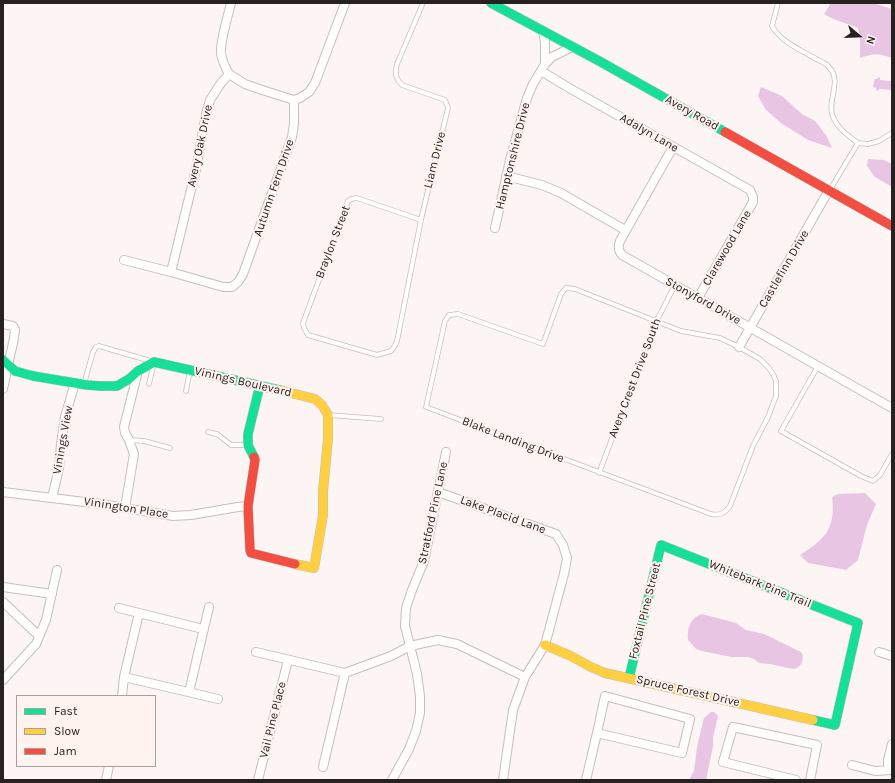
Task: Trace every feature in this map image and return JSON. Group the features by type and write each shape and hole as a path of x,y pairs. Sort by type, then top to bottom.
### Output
{"street":[{"path":"231,3 221,44 224,64 229,74 245,84 294,100 310,92 315,83 345,3"},
{"name":"Avery Road","path":"491,3 601,62 892,226"},
{"path":"543,31 545,48 543,67"},
{"name":"Hamptonshire Drive","path":"495,228 506,176 527,98 543,67 552,57 572,47"},
{"name":"Adalyn Lane","path":"543,67 571,89 750,190 753,197"},
{"name":"Avery Oak Drive","path":"171,272 196,169 210,100 229,74"},
{"name":"Autumn Fern Drive","path":"171,272 223,287 232,287 244,274 292,137 294,124 294,100"},
{"name":"Stonyford Drive","path":"673,147 625,230 618,246 622,255 892,408"},
{"path":"506,176 542,185 561,193 625,230"},
{"name":"Castlefinn Drive","path":"739,347 829,190"},
{"name":"Clarewood Lane","path":"698,298 753,202 753,197"},
{"path":"124,260 171,272"},
{"path":"3,324 14,326 15,330 6,362 3,388"},
{"path":"6,362 15,371 33,376 79,384 118,386 129,380 138,371 154,362"},
{"name":"Vinings Boulevard","path":"154,362 315,399 322,405 328,415"},
{"path":"125,508 134,454 124,427 138,371"},
{"name":"Vinings View","path":"52,498 59,468 65,417 79,384"},
{"path":"260,386 248,434 248,445 254,460 248,506 251,553 314,568 323,515 328,415"},
{"name":"Stratford Pine Lane","path":"392,780 412,743 420,713 420,696 417,674 405,626 406,608 424,561 446,452"},
{"name":"Vinington Place","path":"3,492 101,504 173,516 191,515 248,506"},
{"name":"Lake Placid Lane","path":"438,492 556,534 564,545 567,558 564,574 545,644"},
{"name":"Whitebark Pine Trail","path":"661,545 858,623 835,725"},
{"name":"Foxtail Pine Street","path":"629,678 661,545"},
{"path":"3,680 36,644 46,620 57,570"},
{"path":"3,587 52,594"},
{"path":"3,602 39,636"},
{"path":"189,692 209,607"},
{"path":"119,608 204,630"},
{"path":"122,695 124,677 139,613"},
{"path":"256,652 345,673 391,656 410,646 438,640 457,644 525,677"},
{"path":"503,780 513,710 525,677 545,644"},
{"name":"Spruce Forest Drive","path":"545,644 605,673 835,725"},
{"path":"879,652 892,656"},
{"name":"Vail Pine Place","path":"258,780 288,660"},
{"path":"323,767 345,673"},
{"path":"124,677 218,699"},
{"path":"586,780 605,696 690,719 682,753 597,733"},
{"path":"796,780 724,762 733,727 817,744 810,780"},
{"path":"852,765 875,771 890,770 888,760 892,744"},
{"path":"106,780 109,767"}],"lane":[{"name":"Liam Drive","path":"391,351 397,341 421,220 448,108 445,100 402,85 395,72 423,3"},
{"path":"778,3 772,26 776,33 787,42 829,66 835,76 831,107 832,116 839,128 858,144 868,144 879,141 892,133"},
{"path":"829,190 858,144"},
{"name":"Braylon Street","path":"391,351 377,355 370,354 314,337 306,333 303,323 348,201 358,198 421,220"},
{"name":"Avery Crest Drive South","path":"599,472 656,322 675,285"},
{"name":"Blake Landing Drive","path":"656,322 575,289 566,288 561,294 543,344 458,314 449,315 445,321 426,406 716,515 727,511 730,506 753,446 768,417 776,396 776,381 768,367 760,360 739,347"},
{"path":"656,322 681,331 720,338 739,347"},
{"path":"79,384 93,352 96,347 99,346 154,362 149,384"},
{"path":"818,366 781,431 861,476 873,481 880,475 892,454"},
{"path":"186,392 190,370"},
{"path":"328,415 381,419"},
{"path":"208,432 217,434 231,445 248,445"},
{"path":"129,440 144,441 170,448"}],"shaded area":[{"path":"831,3 874,3 892,9 892,58 876,54 860,58 860,39 858,28 824,14"},
{"path":"878,77 880,80 891,81 891,90 879,89 878,91 873,87 875,79"},
{"path":"761,87 782,96 802,114 815,121 826,135 832,148 808,140 781,123 766,110 758,96"},
{"path":"868,159 884,160 892,164 892,187 875,177 867,166"},
{"path":"865,493 876,504 867,525 858,560 846,570 808,563 800,555 818,542 828,531 833,514 832,497 838,494"},
{"path":"702,614 736,623 746,630 764,634 801,652 803,660 799,667 794,669 759,663 748,657 731,657 696,649 688,640 688,631 692,621"},
{"path":"711,712 714,712 718,716 706,780 689,780 694,771 697,747 704,718"}],"traffic: fast":[{"path":"491,3 601,62 725,132"},
{"path":"3,360 15,371 33,376 87,385 117,386 154,362 279,390"},
{"path":"254,457 248,445 248,434 260,385"},
{"path":"629,678 661,545 858,623 835,725 813,720"}],"traffic: slow":[{"path":"279,390 315,399 322,405 328,415 323,515 314,568 295,564"},
{"path":"545,645 605,673 813,720"}],"traffic: jam":[{"path":"725,132 892,226"},
{"path":"254,457 255,460 248,506 251,553 295,564"}]}
